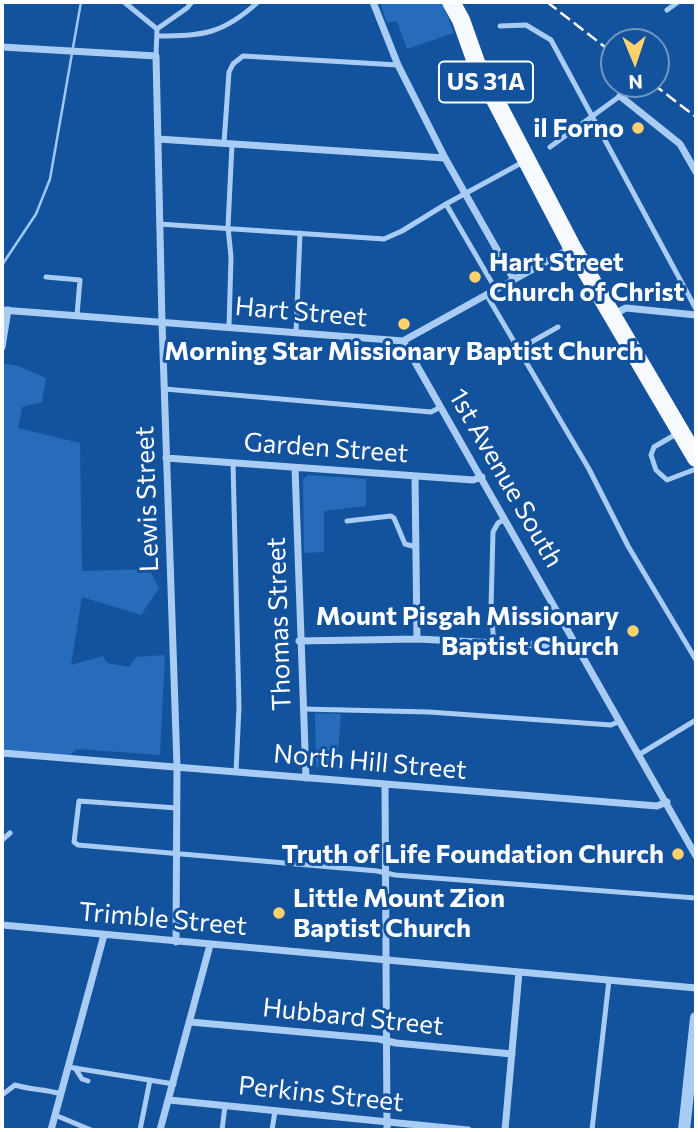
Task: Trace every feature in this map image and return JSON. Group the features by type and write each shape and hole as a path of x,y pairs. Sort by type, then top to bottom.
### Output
{"main road":[{"name":"US 31A","path":"451,2 461,20 477,65 572,247 696,458"}],"street":[{"path":"373,2 398,65 445,158 513,278"},
{"path":"2,47 156,56"},
{"name":"Lewis Street","path":"156,56 177,766 176,942"},
{"path":"622,98 680,144 696,172"},
{"path":"158,139 445,158"},
{"name":"Hart Street","path":"5,310 403,341 572,247"},
{"path":"613,314 626,308 696,312"},
{"path":"2,347 5,310"},
{"name":"1st Avenue South","path":"403,341 696,856"},
{"name":"Garden Street","path":"166,458 473,480 482,477"},
{"name":"Thomas Street","path":"295,468 299,641 306,778"},
{"path":"415,476 417,639"},
{"path":"299,641 417,639 494,645 577,647"},
{"name":"North Hill Street","path":"2,753 657,806 667,802"},
{"path":"385,785 387,1130"},
{"name":"Trimble Street","path":"2,925 696,988"},
{"path":"51,1130 71,1068 104,935"},
{"path":"160,1130 210,945"},
{"path":"505,1130 519,972"},
{"path":"684,1130 696,1018"},
{"name":"Hubbard Street","path":"191,1022 512,1054"},
{"name":"Perkins Street","path":"169,1100 468,1130"}],"lane":[{"path":"124,2 157,32 204,35 223,27 258,2"},
{"path":"156,56 157,32 192,2"},
{"path":"667,10 678,2"},
{"path":"500,26 526,24 551,40 696,312"},
{"path":"229,327 229,72 233,64 243,56 398,65"},
{"path":"550,147 617,98"},
{"path":"159,224 384,239 527,160"},
{"path":"446,204 495,288"},
{"path":"296,333 300,233"},
{"path":"46,277 80,280 77,315"},
{"path":"486,293 589,469 628,546 696,660"},
{"path":"519,349 558,327"},
{"path":"165,389 430,412 441,407"},
{"path":"681,431 654,447 651,456 656,470 667,480 696,469"},
{"path":"233,463 239,707 236,772"},
{"path":"347,521 391,516 405,544 416,547"},
{"path":"494,645 491,608 493,531 498,523 505,519"},
{"path":"303,709 429,712 611,725 620,721"},
{"path":"640,754 696,720"},
{"path":"177,808 79,801 74,842 78,845 386,873 696,898"},
{"path":"2,840 10,833"},
{"path":"592,1130 609,980"},
{"path":"71,1068 174,1084"},
{"path":"71,1068 82,1079 89,1081"},
{"path":"140,1130 150,1080"},
{"path":"2,1095 15,1085 31,1090 42,1088 61,1094"},
{"path":"222,1130 225,1106"},
{"path":"272,1130 275,1111"},
{"path":"55,1115 91,1130"}],"shaded area":[{"path":"380,2 442,2 454,33 407,49 397,21 387,23"},
{"path":"2,363 18,366 46,378 42,402 22,407 18,428 80,443 82,571 149,569 159,588 141,615 82,597 71,665 103,656 107,663 129,667 136,657 165,655 160,755 77,749 64,760 2,757"},
{"path":"308,475 366,479 366,506 324,511 324,552 304,553 303,479"},
{"path":"315,713 341,714 337,768 316,767"}],"waterway":[{"path":"2,265 36,214 50,179 81,2"}],"railway":[{"path":"547,2 600,43"},
{"path":"670,97 696,117"}],"place":[{"name":"il Forno","path":"638,128"},
{"name":"Hart Street Church of Christ","path":"475,277"},
{"name":"Morning Star Missionary Baptist Church","path":"404,324"},
{"name":"Mount Pisgah Missionary Baptist Church","path":"633,631"},
{"name":"Truth of Life Foundation Church","path":"678,854"},
{"name":"Little Mount Zion Baptist Church","path":"279,913"}]}
